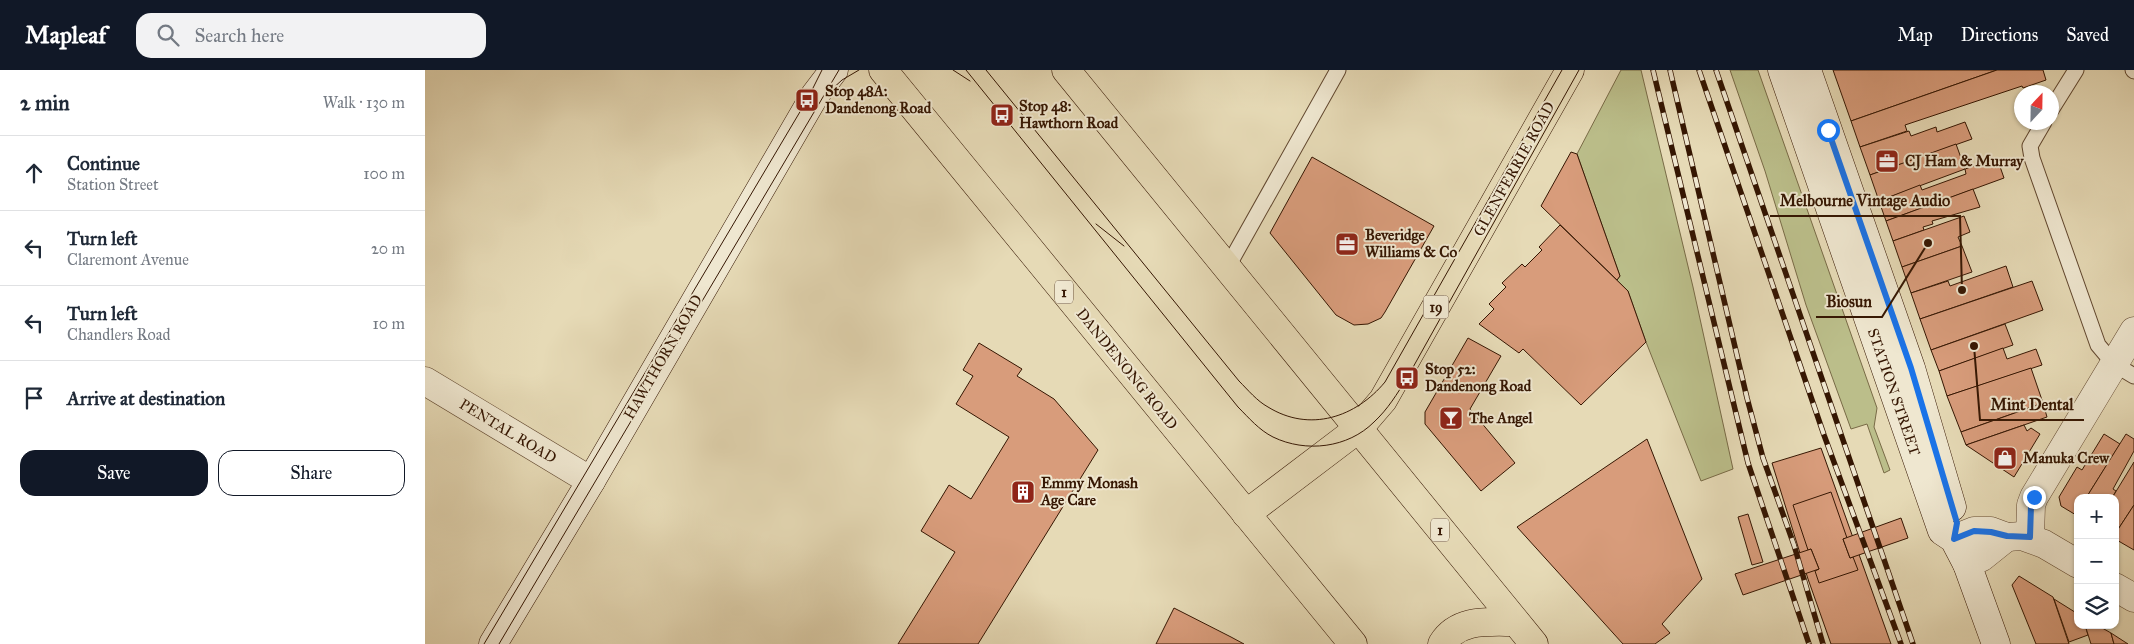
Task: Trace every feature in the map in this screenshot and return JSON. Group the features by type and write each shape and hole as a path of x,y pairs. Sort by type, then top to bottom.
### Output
{"main road":[{"name":"DANDENONG ROAD","path":"883,70 1246,514 1346,642"},
{"name":"1","path":"1066,70 1533,644"},
{"name":"GLENFERRIE ROAD","path":"1246,514 1358,429 1373,414 1397,377 1570,70"},
{"path":"1442,644 1446,637 1465,625 1477,622 1515,622"}],"street":[{"name":"HAWTHORN ROAD","path":"493,644 591,481 815,95 834,70"},
{"name":"STATION STREET","path":"1782,70 1817,135 1911,368 1957,523 1954,539 1967,564 1996,644"},
{"name":"STATION STREET","path":"1807,70 1817,135"},
{"path":"1967,564 2018,537 2034,497 2124,370 2134,330"},
{"name":"PENTAL ROAD","path":"425,381 591,481"},
{"path":"1954,539 1974,531 2018,537 2044,544 2074,562"},
{"path":"2119,589 2134,598"}],"lane":[{"path":"2059,97 2076,70"},
{"path":"1227,268 1332,73"},
{"path":"2039,130 2030,146 2032,158 2098,345 2124,370"}],"green space":[{"path":"1621,70 1641,70 1693,287 1733,469 1701,481 1628,291 1617,280 1620,276 1577,154"},
{"path":"1730,70 1758,70 1877,408 1874,427 1890,470 1884,473 1867,424 1851,429 1806,305 1765,171"}],"building":[{"path":"1833,70 1997,70 1851,121"},
{"path":"1997,70 2043,70 2046,80 2032,85 2014,85 2014,89 1905,125 1907,131 1860,147 1851,121"},
{"name":"CJ Ham & Murray","path":"1965,122 1972,139 1870,175 1860,147 1909,131 1911,136 1936,127 1937,132"},
{"path":"1956,144 1965,169 1879,201 1870,175"},
{"path":"1571,152 1577,154 1620,276 1617,280 1541,206"},
{"path":"1312,157 1434,226 1381,318 1368,324 1354,325 1336,315 1270,233"},
{"path":"1997,158 2004,178 1886,221 1879,201 1920,185 1922,190 1966,174 1965,169"},
{"path":"1973,189 1980,207 1932,221 1933,224 1923,227 1924,230 1893,241 1886,221"},
{"path":"1964,216 1970,232 1958,237 1962,246 1902,267 1893,241"},
{"path":"1560,225 1628,291 1646,342 1581,405 1523,349 1519,353 1479,324 1494,309 1489,304 1506,287 1502,283 1522,264 1525,267 1542,250 1539,247"},
{"path":"1962,246 1972,272 1911,293 1902,267"},
{"path":"2006,266 2013,287 1920,319 1911,293 1948,281 1950,286"},
{"path":"2032,281 2043,310 1931,350 1920,319"},
{"path":"2005,324 2013,345 1939,371 1931,350"},
{"name":"The Angel","path":"1468,338 1501,356 1470,409 1515,463 1481,491 1425,424 1425,412"},
{"name":"Emmy Monash Age Care","path":"979,343 1022,369 1017,376 1054,399 1098,450 978,644 898,644 955,552 921,531 949,485 971,499 1009,437 956,404 973,376 963,370"},
{"path":"2003,348 2007,359 2036,349 2042,365 1947,396 1939,371"},
{"path":"2031,368 2043,403 1961,432 1947,396"},
{"path":"2043,403 2047,417 1966,445 1961,432"},
{"path":"2024,425 2027,431 2031,428 2040,434 2014,477 1966,445"},
{"path":"2104,434 2120,444 2089,494 2074,494 2074,514 2061,506 2059,497 2077,467 2082,470"},
{"path":"2126,434 2134,439 2134,451 2113,489 2116,491 2114,494 2088,494"},
{"path":"1647,439 1702,579 1662,624 1670,633 1655,644 1623,644 1517,527"},
{"path":"1821,448 1891,644 1831,644 1808,579 1772,463"},
{"path":"2134,462 2134,505 2119,528 2119,494 2114,494"},
{"path":"1831,492 1847,538 1843,539 1850,558 1853,557 1858,570 1819,583 1815,571 1819,569 1811,549 1808,550 1793,505"},
{"path":"2134,505 2134,550 2119,541 2119,528"},
{"path":"1748,514 1763,562 1752,565 1738,517"},
{"path":"1901,518 1908,538 1850,558 1843,539"},
{"path":"1811,549 1819,569 1743,595 1735,574"},
{"path":"2019,576 2053,597 2069,644 2036,644 2012,585"},
{"path":"2054,599 2074,612 2074,629 2086,629 2088,635 2069,642"},
{"path":"1174,608 1231,637 1244,644 1156,644"},
{"path":"2086,629 2104,629 2111,633 2114,644 2091,644"},
{"path":"2111,633 2128,644 2114,644"}],"tram line":[{"path":"484,644 807,100 822,70"},
{"path":"499,644 839,70"},
{"path":"830,91 842,80 859,70"},
{"path":"953,70 970,81"},
{"path":"966,70 1238,407 1259,427 1273,437 1299,445 1313,446 1326,445 1352,438 1374,422 1392,401 1407,378 1579,70"},
{"path":"986,70 1239,381 1264,405 1284,415 1316,420 1346,412 1360,404 1385,382 1562,70"},
{"path":"1096,224 1124,246"}],"railway":[{"path":"1653,70 1748,463 1809,644"},
{"path":"1670,70 1747,398 1763,458 1794,545 1823,644"},
{"path":"1699,70 1824,435 1901,644"},
{"path":"1716,70 1913,644"}],"place":[{"name":"Stop 48A: Dandenong Road","path":"807,100"},
{"name":"Stop 48: Hawthorn Road","path":"1002,115"},
{"name":"CJ Ham & Murray","path":"1887,161"},
{"name":"Biosun","path":"1928,243"},
{"name":"Beveridge Williams & Co","path":"1347,244"},
{"name":"Melbourne Vintage Audio","path":"1962,290"},
{"name":"Mint Dental","path":"1974,346"},
{"name":"Stop 52: Dandenong Road","path":"1407,378"},
{"name":"The Angel","path":"1451,418"},
{"name":"Manuka Crew","path":"2005,458"},
{"name":"Emmy Monash Age Care","path":"1023,492"}],"route":[{"path":"1828,130 1911,368 1957,523 1954,539 1974,531 2030,537 2031,506 2034,497"}]}
